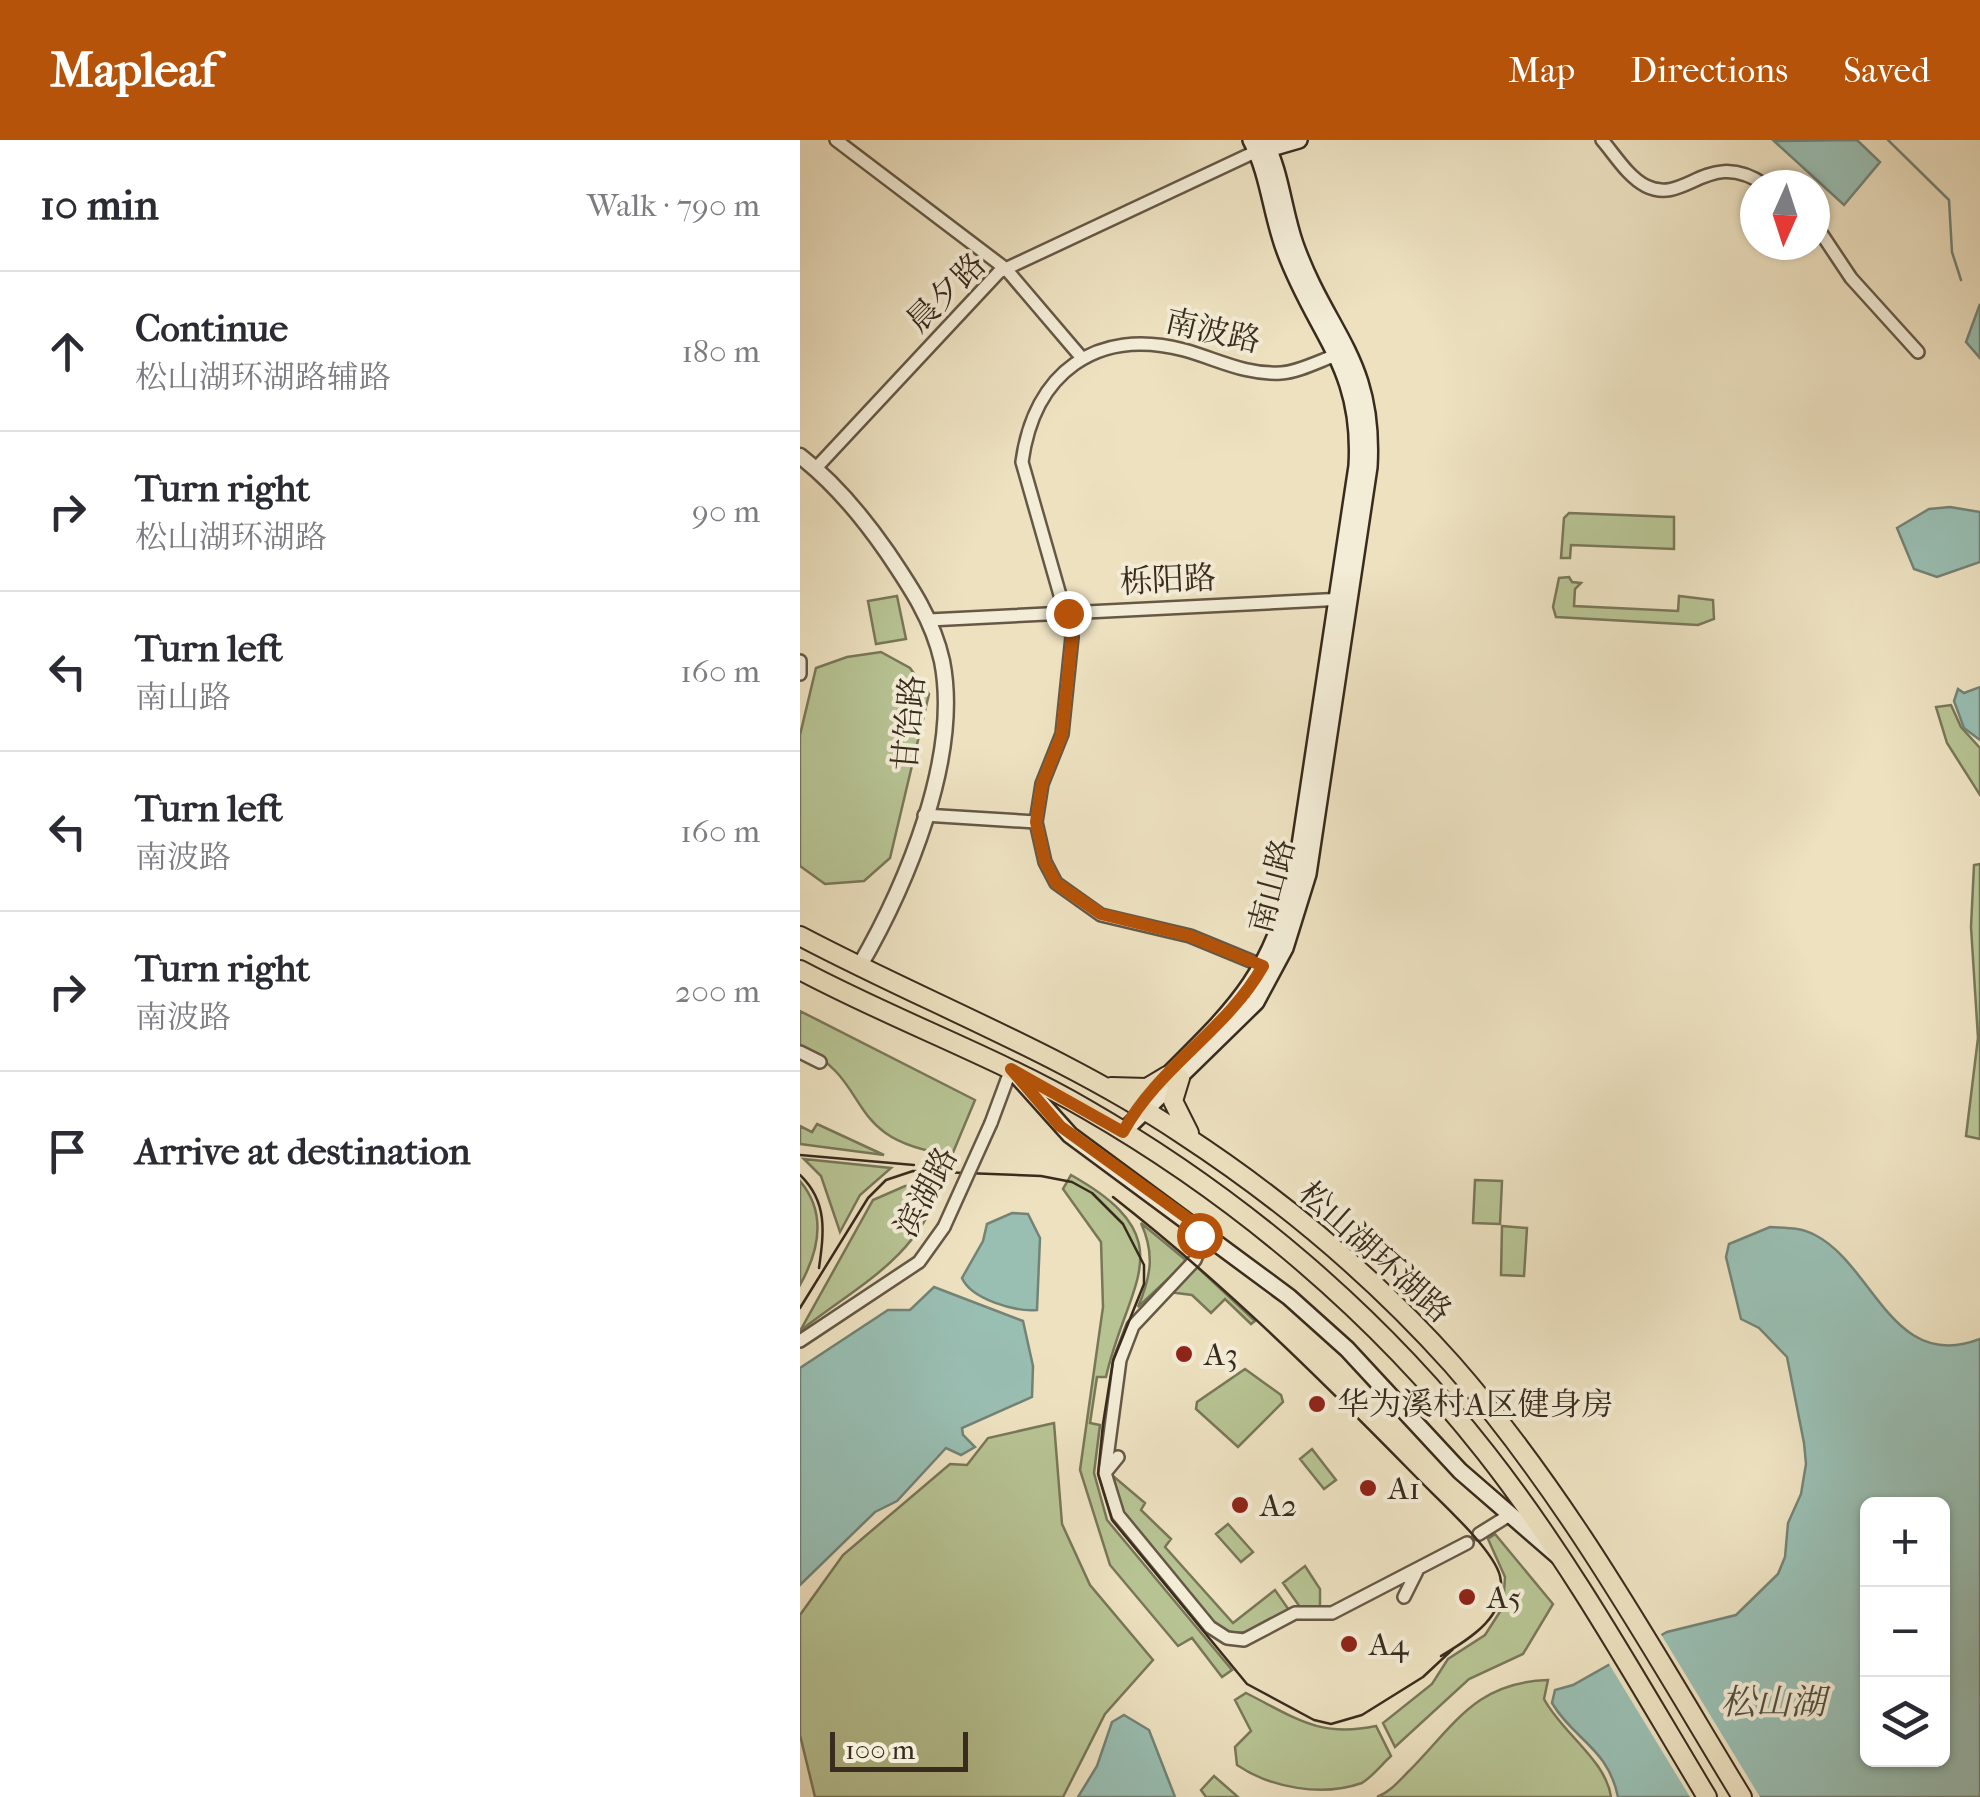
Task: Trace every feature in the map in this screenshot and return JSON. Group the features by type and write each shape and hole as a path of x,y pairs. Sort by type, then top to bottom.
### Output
{"main road":[{"path":"1262,144 1299,140"},
{"name":"南山路","path":"1123,1132 1141,1108 1256,1002 1296,920 1308,874 1344,599 1359,434 1352,389 1339,354 1285,251 1262,144"},
{"name":"南山路","path":"1174,1077 1229,1015 1263,966 1284,916 1296,872 1370,467 1369,412 1350,349 1296,246 1262,144"},
{"name":"松山湖环湖路","path":"800,936 1024,1042 1100,1084 1198,1145 1312,1231 1419,1329 1508,1432 1630,1612 1742,1797"},
{"name":"松山湖环湖路","path":"800,970 874,1010 1011,1069 1123,1132 1226,1201 1374,1326 1486,1453 1604,1626 1707,1797"},
{"path":"1011,1069 1060,1126 1194,1223 1347,1349 1444,1455 1508,1516 1558,1556"},
{"path":"1100,1084 1140,1089 1174,1077 1175,1109 1198,1145"}],"street":[{"path":"836,140 1006,269 1082,357 1049,386 1026,432 1022,462 1028,495 1068,613 1072,637 1062,734 1042,784 1036,822 1045,862 1056,883 1101,914 1190,936 1263,966"},
{"path":"1602,140 1635,177 1654,189 1678,188 1722,170 1740,173"},
{"name":"晨夕路","path":"816,468 1006,269 1262,144"},
{"path":"1830,246 1897,334 1918,352"},
{"name":"南波路","path":"1082,357 1088,352 1149,343 1187,351 1232,369 1283,373 1339,354"},
{"name":"甘饴路","path":"800,456 868,524 929,620 942,661 940,745 924,815 904,881 859,967"},
{"name":"栎阳路","path":"929,620 1344,599"},
{"path":"800,661 800,674"},
{"path":"924,815 1036,822"},
{"path":"800,1052 820,1062"},
{"name":"滨湖路","path":"800,1340 919,1262 944,1228 1011,1069"},
{"path":"1194,1223 1200,1248 1194,1260 1133,1326 1120,1360 1105,1473 1118,1515 1196,1611 1226,1638 1244,1640 1295,1612 1344,1609 1467,1544"},
{"path":"1105,1473 1118,1457"},
{"path":"1479,1534 1508,1516"},
{"path":"1404,1597 1417,1571"}],"green space":[{"path":"1569,513 1674,517 1674,549 1571,545 1570,558 1561,558 1564,518"},
{"path":"1569,577 1572,582 1581,583 1575,589 1574,606 1678,611 1679,596 1713,600 1714,619 1698,625 1556,617 1553,607 1559,578"},
{"path":"897,596 906,639 876,644 868,601"},
{"path":"881,652 910,668 929,694 890,858 864,881 825,884 800,866 800,735 816,668 847,657"},
{"path":"1951,705 1961,727 1980,748 1980,795 1947,743 1936,707"},
{"path":"1980,864 1980,1139 1966,1136 1978,1038 1971,927 1974,865"},
{"path":"800,1011 975,1100 952,1155 916,1148 891,1137 875,1124 840,1077 800,1046"},
{"path":"817,1124 884,1155 800,1144 800,1126 812,1132"},
{"path":"804,1159 891,1168 860,1195 840,1232 821,1176"},
{"path":"1071,1175 1107,1198 1128,1221 1139,1242 1135,1288 1106,1377 1097,1377 1090,1423 1100,1425 1094,1473 1107,1520 1232,1670 1222,1677 1192,1638 1178,1646 1110,1565 1080,1470 1103,1307 1101,1242 1063,1189"},
{"path":"1475,1180 1502,1181 1500,1224 1473,1223"},
{"path":"800,1181 814,1206 817,1232 812,1259 800,1285"},
{"path":"905,1186 941,1186 916,1233 883,1269 800,1331 873,1200"},
{"path":"1141,1223 1187,1261 1138,1307 1150,1265"},
{"path":"1502,1226 1527,1228 1524,1276 1501,1275"},
{"path":"1196,1266 1255,1321 1251,1324 1225,1299 1211,1313 1192,1295 1169,1292"},
{"path":"1245,1369 1281,1395 1283,1402 1238,1447 1196,1409 1197,1402"},
{"path":"1054,1423 1062,1524 1090,1585 1153,1660 1105,1714 1063,1797 815,1797 800,1735 800,1615 843,1555 950,1464 967,1465 988,1438"},
{"path":"1312,1449 1336,1480 1324,1489 1300,1459"},
{"path":"1113,1476 1145,1503 1141,1510 1171,1539 1165,1547 1233,1623 1275,1590 1289,1610 1242,1633 1212,1624 1123,1513"},
{"path":"1228,1524 1253,1552 1241,1562 1216,1534"},
{"path":"1495,1534 1553,1604 1523,1654 1469,1679 1395,1747 1383,1723 1432,1684 1448,1659 1485,1635 1503,1607 1505,1577 1488,1539"},
{"path":"1305,1566 1320,1589 1320,1607 1300,1607 1283,1583"},
{"path":"1548,1680 1544,1699 1601,1771 1611,1797 1377,1797 1394,1786 1453,1723 1484,1698 1523,1683"},
{"path":"1246,1693 1294,1718 1323,1727 1376,1726 1391,1756 1362,1783 1347,1787 1297,1788 1250,1773 1237,1765 1235,1747 1251,1731 1235,1700"},
{"path":"1214,1776 1238,1797 1206,1797 1201,1790"}],"water":[{"path":"1857,140 1880,162 1844,205 1830,192 1830,170 1806,170 1774,141"},
{"path":"1980,304 1980,358 1966,342"},
{"path":"1950,507 1980,512 1980,562 1937,577 1914,569 1897,528 1929,509"},
{"path":"1980,687 1980,740 1964,728 1954,701 1958,689 1964,693"},
{"path":"1012,1213 1028,1214 1040,1238 1037,1310 995,1303 974,1292 962,1278 983,1241 987,1224"},
{"name":"松山湖","path":"1770,1227 1810,1232 1835,1249 1905,1329 1925,1341 1950,1346 1980,1339 1980,1797 1618,1797 1599,1755 1552,1703 1555,1690 1573,1685 1667,1632 1736,1615 1778,1574 1785,1557 1788,1523 1801,1494 1806,1464 1804,1443 1787,1357 1759,1328 1741,1319 1726,1257 1729,1244"},
{"path":"934,1287 1023,1321 1033,1366 1032,1397 962,1428 963,1435 975,1447 961,1455 946,1448 897,1501 875,1512 800,1585 800,1368 888,1310 910,1310"},
{"path":"1124,1715 1149,1730 1175,1797 1078,1797 1097,1766 1112,1722"}],"pier":[{"path":"1659,1631 1760,1797 1690,1797 1606,1659"}],"waterway":[{"path":"1888,140 1949,200 1952,252 1961,280"}],"tram line":[{"path":"800,1155 914,1165"},
{"path":"800,1308 868,1198 886,1180 913,1171 1041,1176 1072,1182 1092,1193 1123,1224 1144,1265 1144,1284 1113,1361 1103,1424 1098,1474 1112,1520 1247,1684 1314,1720 1331,1724 1362,1715 1423,1677 1453,1649"},
{"path":"800,1175 820,1207 823,1230 819,1268"},
{"path":"1113,1197 1269,1332 1487,1552 1500,1576 1499,1603 1484,1625 1441,1656"}],"place":[{"name":"A3","path":"1184,1354"},
{"name":"华为溪村A区健身房","path":"1317,1404"},
{"name":"A1","path":"1368,1488"},
{"name":"A2","path":"1240,1505"},
{"name":"A5","path":"1467,1597"},
{"name":"A4","path":"1349,1644"}],"route":[{"path":"1068,613 1072,637 1062,734 1042,784 1036,822 1045,862 1056,883 1101,914 1190,936 1263,966 1229,1015 1137,1106 1123,1132 1011,1069 1060,1126 1194,1223 1199,1235"}]}
